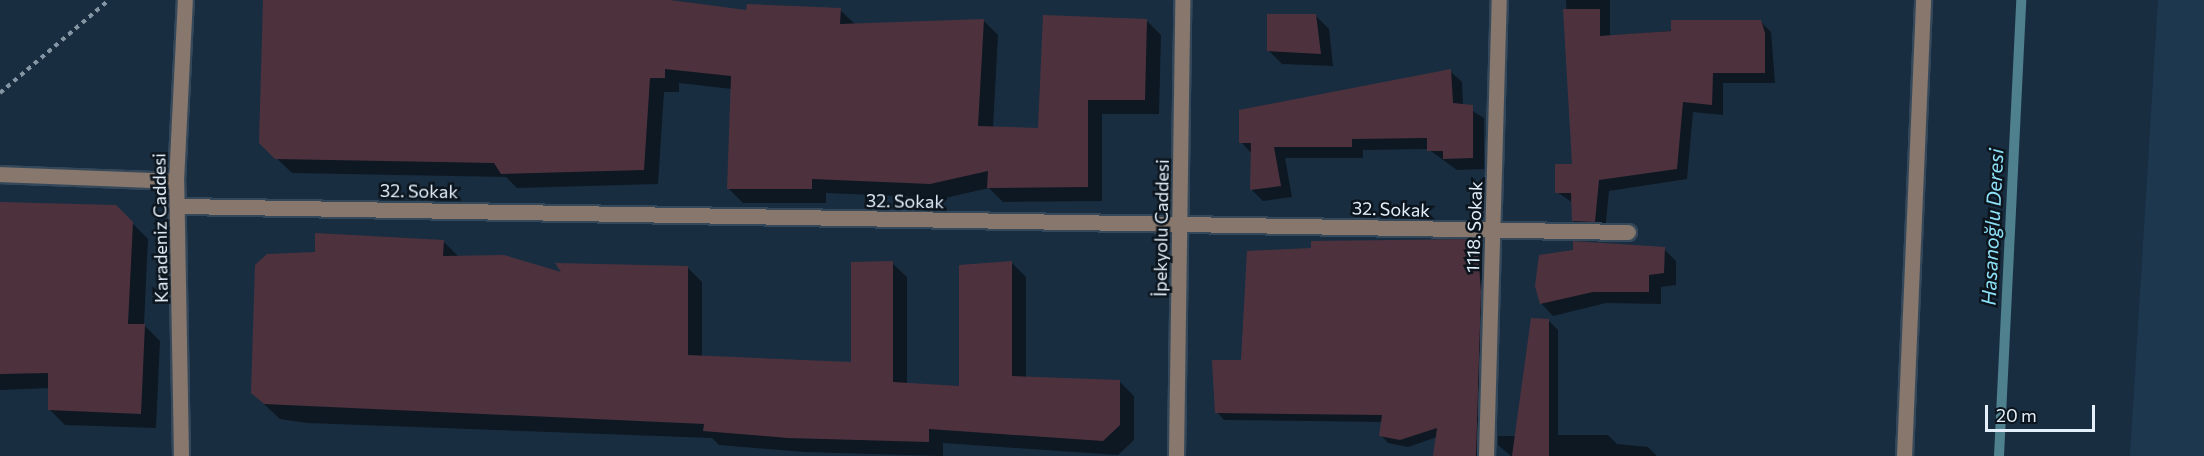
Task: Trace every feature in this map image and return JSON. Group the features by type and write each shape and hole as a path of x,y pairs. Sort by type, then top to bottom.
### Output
{"street":[{"name":"Karadeniz Caddesi","path":"181,456 181,206 176,181 186,0"},
{"name":"İpekyolu Caddesi","path":"1176,456 1181,222 1182,0"},
{"name":"1118. Sokak","path":"1486,456 1499,0"},
{"path":"1904,456 1923,0"},
{"path":"0,174 176,181"},
{"name":"32. Sokak","path":"181,206 1181,222 1494,232 1628,232"}],"path":[{"path":"0,93 109,0"}],"shaded area":[{"path":"2158,0 2204,0 2204,456 2130,456"}],"building":[{"path":"263,0 670,0 746,10 747,4 841,8 840,24 984,19 978,126 1038,128 1043,15 1147,19 1145,100 1088,100 1088,187 987,188 988,171 930,184 812,179 812,189 727,189 731,76 665,69 665,78 650,78 644,170 501,174 494,163 275,159 259,143"},
{"path":"1563,9 1600,9 1600,36 1671,31 1671,20 1761,20 1765,33 1765,73 1713,73 1712,105 1683,102 1677,169 1599,180 1595,222 1572,221 1571,193 1555,193 1555,164 1572,164"},
{"path":"1267,14 1316,14 1321,54 1267,51"},
{"path":"1451,69 1453,103 1473,105 1473,158 1443,159 1443,151 1427,151 1427,138 1352,139 1352,147 1274,147 1281,186 1250,190 1251,143 1239,143 1239,110"},
{"path":"0,202 116,205 133,222 128,324 145,324 141,414 48,410 48,373 0,374"},
{"path":"315,233 444,240 443,256 504,255 561,272 555,263 688,266 688,355 851,362 851,262 893,261 893,382 959,386 959,265 1012,261 1012,376 1120,380 1120,425 1103,441 929,429 929,442 788,438 703,431 704,424 264,404 251,393 255,265 267,254 315,252"},
{"path":"1477,239 1481,292 1476,456 1433,456 1437,428 1400,440 1379,436 1382,415 1215,413 1212,360 1241,360 1247,251 1311,248 1311,241"},
{"path":"1573,241 1665,247 1664,273 1649,275 1649,292 1593,292 1540,304 1535,286 1539,255 1573,250"},
{"path":"1531,318 1549,319 1549,456 1512,456"}],"waterway":[{"name":"Hasanoğlu Deresi","path":"1999,456 2021,0"}]}
